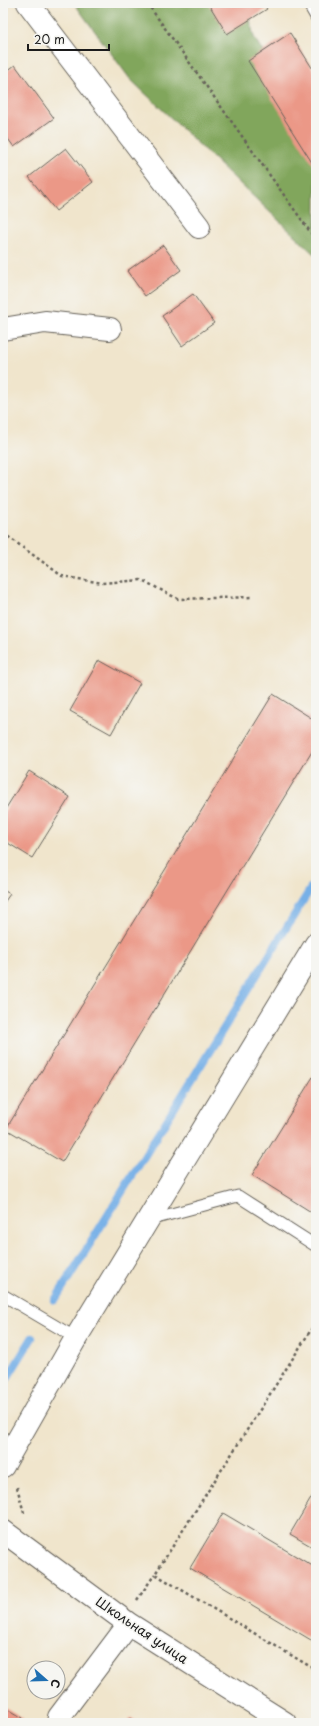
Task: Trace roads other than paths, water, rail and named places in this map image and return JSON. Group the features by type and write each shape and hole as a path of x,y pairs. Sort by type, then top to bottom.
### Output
{"street":[{"path":"28,3 198,227"},
{"path":"3,329 45,322 110,329"},
{"path":"3,1466 76,1338 316,944"},
{"name":"Школьная улица","path":"3,1531 129,1624 285,1723"},
{"path":"58,1723 59,1717 129,1624"}],"lane":[{"path":"308,3 316,17"},
{"path":"148,1220 238,1196 316,1246"},
{"path":"3,1295 76,1338"}],"waterway":[{"path":"55,1300 316,880"},
{"path":"3,1385 32,1338"}]}
